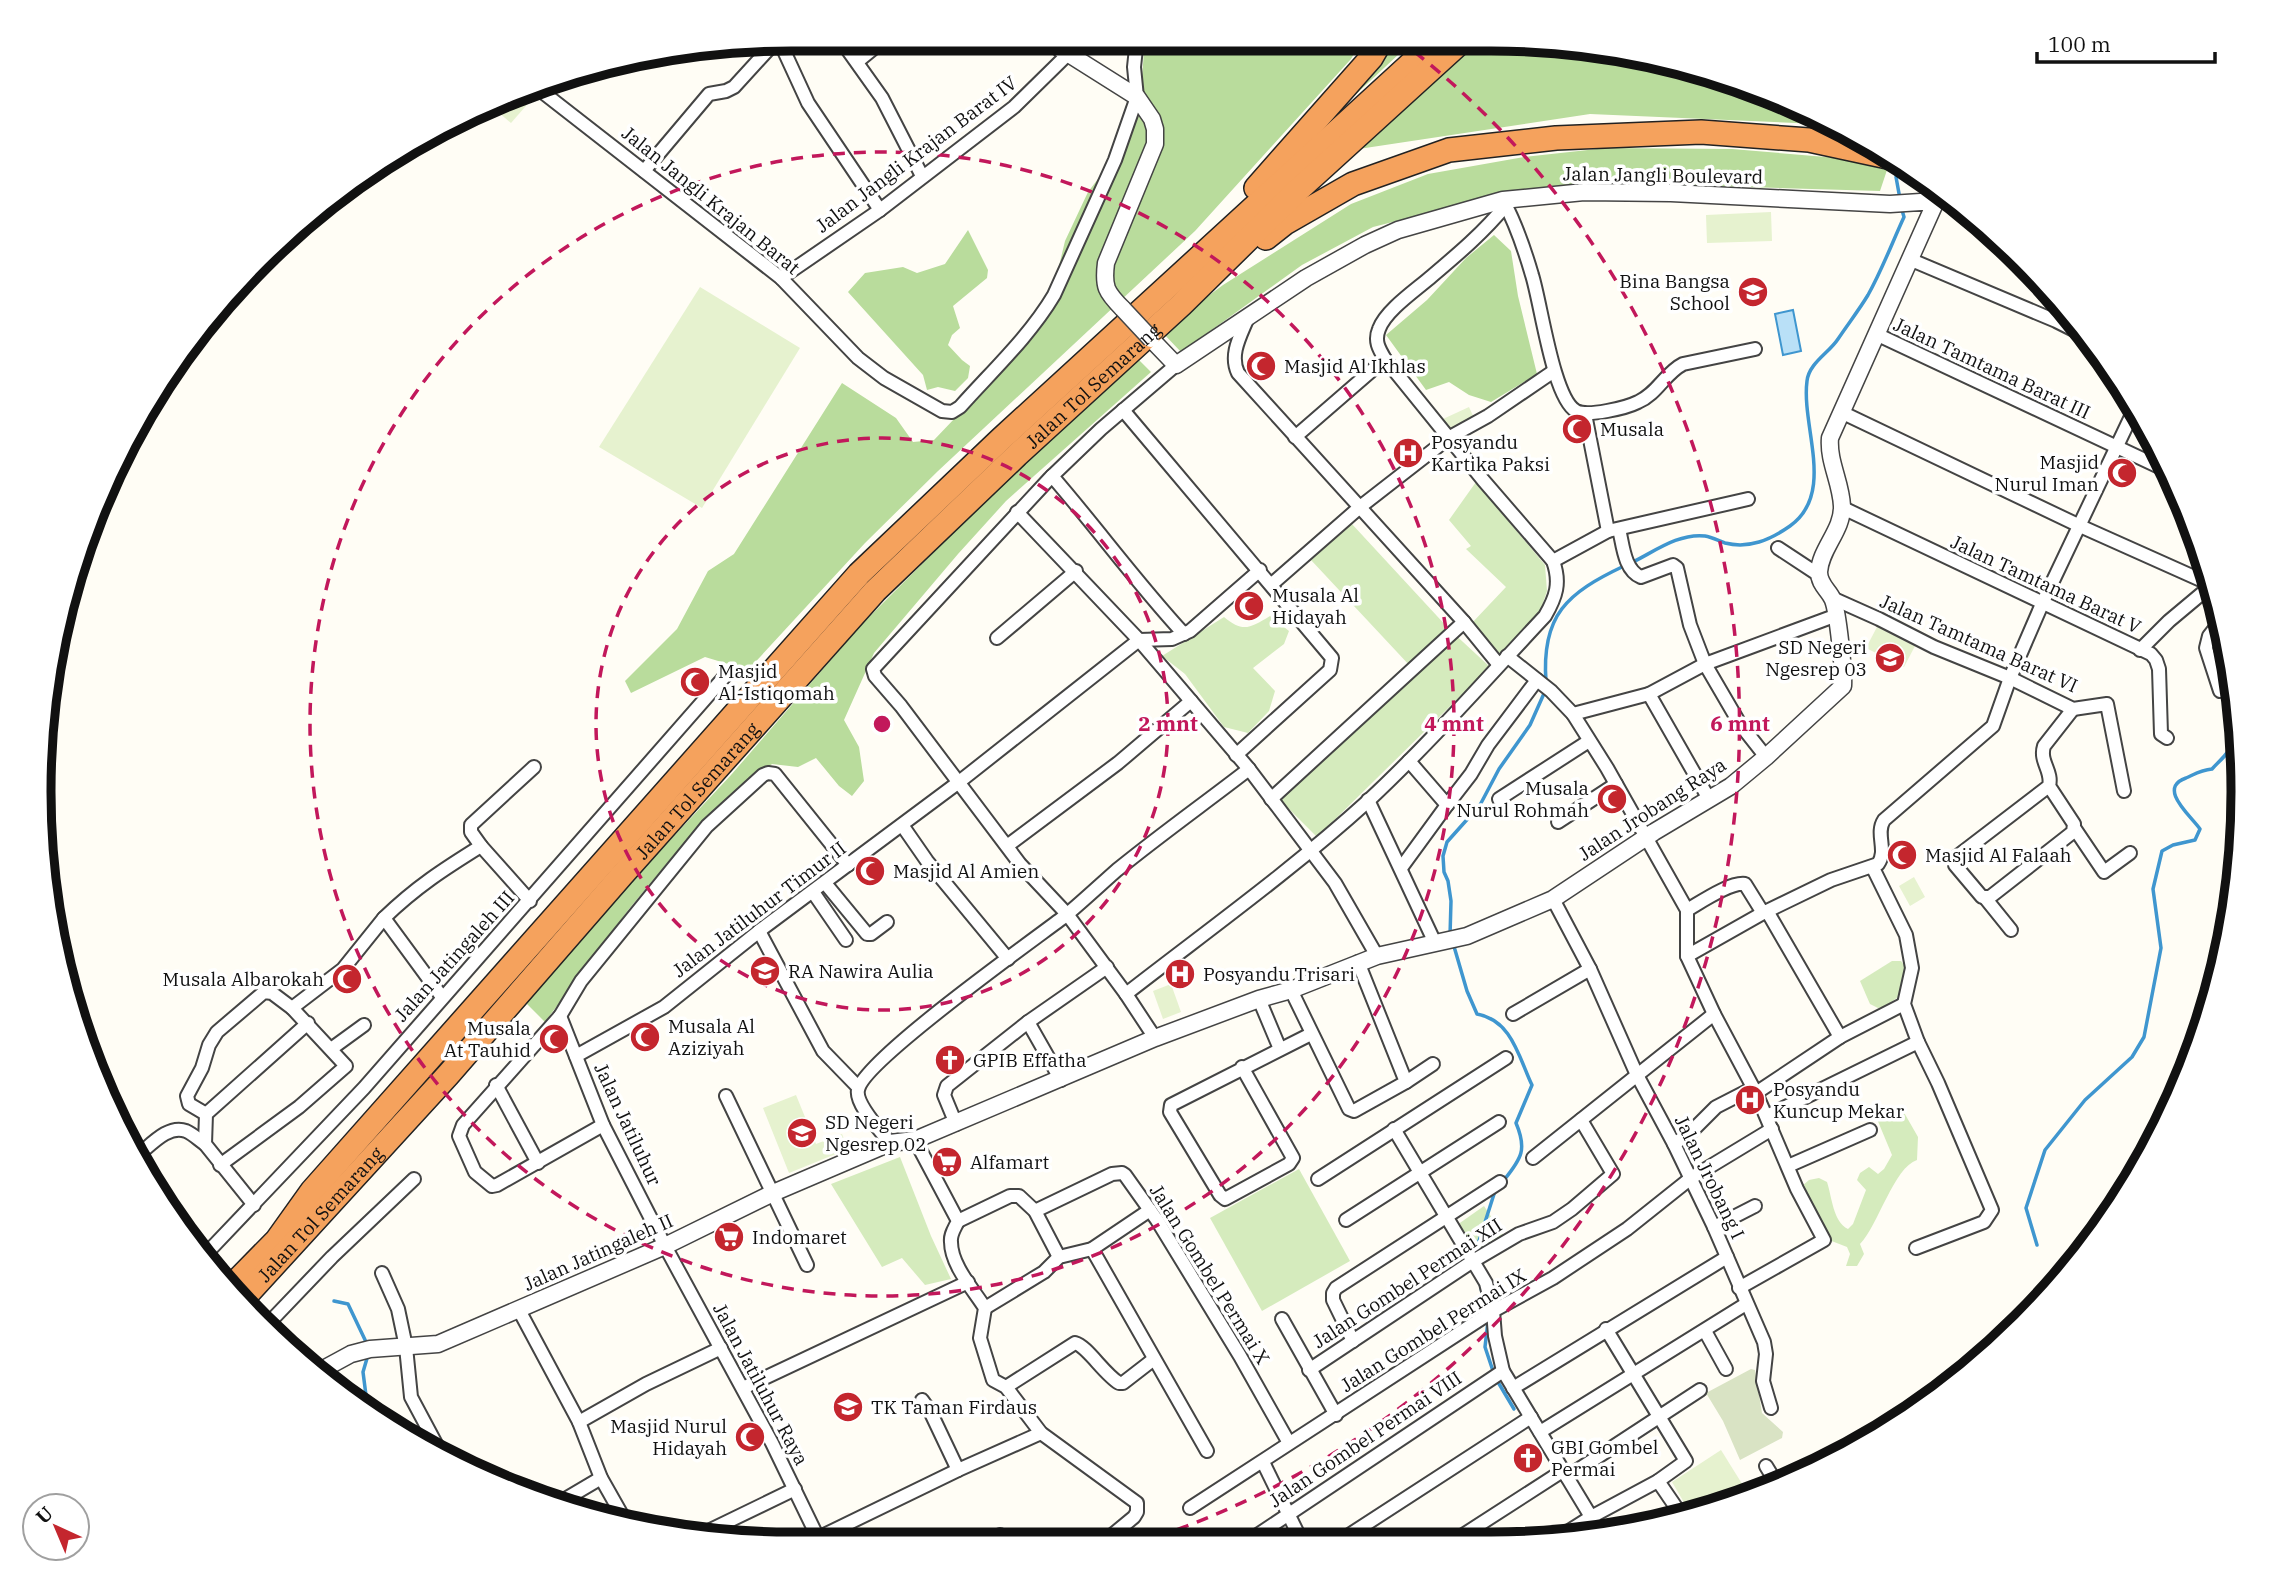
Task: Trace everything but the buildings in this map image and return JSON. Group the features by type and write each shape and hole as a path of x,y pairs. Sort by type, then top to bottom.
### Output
{"highway":[{"path":"1113,336 1272,171 1375,51"},
{"path":"1113,336 1424,51"},
{"path":"1181,304 1297,191 1450,51"},
{"path":"1181,304 1285,223 1353,184 1449,150 1556,138 1701,132 1809,140 1864,152"},
{"name":"Jalan Tol Semarang","path":"248,1294 448,1075 875,591 1181,304"},
{"name":"Jalan Tol Semarang","path":"236,1281 277,1240 312,1191 859,574 1113,336"},
{"path":"228,1271 312,1191"}],"street":[{"path":"783,51 808,103 880,210"},
{"path":"850,51 882,98 922,176"},
{"path":"858,61 870,51"},
{"path":"1064,51 1137,97 1152,120 1155,144 1106,263 1104,279 1106,289 1176,366 1123,410 1052,476 873,669 875,676 1034,881 1067,914 1156,1038"},
{"path":"1136,51 1134,67 1137,97"},
{"path":"644,171 709,94 734,87 767,52"},
{"name":"Jalan Jangli Krajan Barat IV","path":"781,278 880,210 1014,107 1068,54"},
{"name":"Jalan Jangli Krajan Barat","path":"544,93 781,278 858,358 884,378 942,411 951,412 960,407 1043,314 1115,160 1137,97"},
{"name":"Jalan Jangli Boulevard","path":"1176,366 1306,278 1365,245 1398,230 1504,203 1584,192 1671,193 1890,204 1936,201"},
{"path":"1778,548 1819,575 1823,557 1843,508 1829,446 1832,429 1936,201"},
{"path":"1126,994 1310,850 1368,800 1409,761 1545,616 1554,600 1558,587 1553,561 1483,480 1377,347 1376,338 1384,320 1492,222 1504,203"},
{"path":"1504,203 1532,274 1554,371 1569,405 1585,414 1629,406 1641,401 1683,364 1755,349"},
{"path":"1909,259 2066,326"},
{"path":"1248,317 1234,353 1235,367 1295,438 1464,622 1503,660 1544,686 1573,715 1616,784 1687,910 1687,956 1714,1014 1755,1090 1824,1240 1740,1288"},
{"name":"Jalan Tamtama Barat III","path":"1876,334 2156,465"},
{"path":"1295,438 1385,359"},
{"path":"1272,584 1360,507 1450,437 1488,416 1554,371"},
{"path":"1123,410 1330,653 1333,661 1332,665 1236,755"},
{"path":"1841,412 2080,526 2200,580"},
{"path":"1585,414 1613,530 1629,565 1641,577 1665,566 1673,565 1677,568 1690,625 1705,664 1740,724 1766,757"},
{"path":"1687,956 1765,912 1831,880 1873,867 1882,860 1882,823 1993,726 2010,678 2042,604 2130,418"},
{"path":"1052,476 1123,561 1142,588 1184,634"},
{"path":"1553,561 1613,530 1748,499"},
{"name":"Jalan Tamtama Barat V","path":"1843,508 2151,654 2158,664 2161,734 2167,738"},
{"path":"1017,512 1139,640 1249,769 1335,883 1377,956"},
{"path":"1139,640 1172,639 1184,634 1260,570"},
{"path":"997,638 1076,571"},
{"name":"Jalan Jrobang Raya","path":"1156,1038 1259,999 1291,990 1357,962 1467,936 1553,899 1645,838 1731,786 1843,685 1837,615 1832,598 1819,575"},
{"path":"2140,650 2204,592"},
{"name":"Jalan Tamtama Barat VI","path":"1832,598 1934,648 2010,678 2073,709 2104,703 2108,705 2124,791"},
{"path":"1573,715 1648,694 1705,664 1837,615"},
{"path":"1271,799 1464,622"},
{"path":"2213,632 2206,643 2220,691"},
{"name":"Jalan Jatiluhur Timur II","path":"576,1056 664,1007 759,931 959,782 1139,640"},
{"name":"Jalan Jatingaleh III","path":"210,1250 364,1088 726,675"},
{"path":"1401,868 1471,774 1488,745 1544,686"},
{"path":"1648,694 1709,799"},
{"path":"1007,846 1118,762 1191,701"},
{"path":"2073,709 2044,746 2042,760 2050,777 2049,786 2104,872 2130,853"},
{"path":"1499,799 1589,741"},
{"path":"1409,761 1447,805"},
{"path":"530,901 481,846 471,832 471,825 534,767"},
{"path":"890,1143 860,1104 857,1096 858,1087 867,1072 910,1035 1067,914 1118,870 1249,769"},
{"path":"603,1125 497,1185 488,1184 475,1172 460,1142 460,1131 496,1085 560,1016 581,981 707,826 763,775 771,773 779,778 848,865"},
{"path":"1558,822 1616,784"},
{"path":"2011,930 1953,862 2049,786"},
{"path":"1368,800 1401,868 1447,940"},
{"path":"902,825 927,861 1008,959"},
{"path":"1986,899 2075,829"},
{"path":"292,1008 343,969 384,918 412,891 481,846"},
{"path":"1873,867 1906,935 1911,955 1912,968 1904,1004 1992,1210 1984,1222 1916,1248"},
{"path":"825,883 867,934 872,934 887,922"},
{"path":"1687,910 1733,885 1745,884 1765,912 1840,1037"},
{"path":"813,892 846,940"},
{"name":"Jalan Jrobang I","path":"1553,899 1590,969 1637,1075 1691,1178 1727,1257 1766,1351 1763,1381 1771,1408"},
{"path":"384,918 442,997"},
{"path":"759,931 823,1051 858,1087"},
{"path":"1357,962 1406,1082"},
{"path":"956,1124 944,1095 946,1088 1028,1022 1107,967"},
{"path":"1513,1014 1590,969"},
{"path":"1291,990 1350,1110 1354,1111 1433,1064"},
{"path":"206,1114 189,1104 187,1096 218,1032 264,992 272,993 292,1008 345,1063 345,1068 299,1107 220,1165"},
{"path":"1259,999 1280,1049"},
{"path":"1674,1144 1690,1133 1716,1107 1755,1090 1840,1037 1904,1004"},
{"path":"1534,1158 1714,1014"},
{"name":"Jalan Jatiluhur","path":"560,1016 603,1125 665,1246"},
{"path":"1028,1022 1061,1080"},
{"path":"205,1144 206,1114 307,1023"},
{"path":"331,1049 364,1025"},
{"path":"1242,1068 1293,1158 1289,1164 1225,1199 1220,1195 1170,1108 1174,1102 1242,1068 1280,1049 1311,1034"},
{"name":"Jalan Jatingaleh II","path":"327,1367 351,1354 366,1350 438,1344 665,1246 773,1193 890,1143 915,1140 956,1124 1156,1038"},
{"path":"1767,1116 1918,1042"},
{"path":"1318,1179 1506,1058"},
{"path":"496,1085 538,1163"},
{"path":"726,1096 807,1265"},
{"name":"Jalan Gombel Permai XII","path":"1309,1370 1519,1234 1552,1222 1572,1209 1613,1174 1581,1120"},
{"path":"1346,1220 1499,1122"},
{"path":"144,1151 167,1133 176,1129 187,1131 205,1144 254,1205"},
{"path":"1394,1129 1486,1283 1493,1311 1494,1336 1503,1371 1596,1525"},
{"name":"Jalan Gombel Permai IX","path":"1190,1508 1493,1311 1553,1278 1627,1229 1691,1178 1772,1129"},
{"path":"1788,1166 1870,1130"},
{"path":"915,1140 958,1221"},
{"name":"Jalan Gombel Permai X","path":"1035,1211 1117,1172 1125,1175 1150,1210 1240,1356 1289,1443"},
{"path":"272,1319 332,1257 414,1179"},
{"path":"1353,1341 1333,1300 1336,1288 1500,1182"},
{"path":"1059,1257 1035,1211 1024,1199 1015,1195 958,1221 952,1233 951,1246 959,1267 985,1308 980,1338 991,1377 996,1383 1006,1387 1041,1433 1137,1503 1134,1517 1116,1532"},
{"path":"1714,1227 1755,1206"},
{"path":"985,1308 1044,1272 1059,1257 1092,1249 1150,1210"},
{"name":"Jalan Jatiluhur Raya","path":"665,1246 743,1388 815,1532"},
{"path":"1092,1249 1207,1451"},
{"path":"1513,1388 1727,1257"},
{"path":"382,1273 398,1309 406,1347 411,1397 434,1440"},
{"path":"743,1388 968,1282"},
{"path":"1540,1432 1746,1304"},
{"path":"519,1310 579,1422 601,1478 620,1512"},
{"path":"1282,1319 1336,1415"},
{"path":"1575,1527 1658,1481 1686,1461 1606,1329"},
{"path":"1705,1331 1726,1369"},
{"path":"1006,1387 1075,1343 1081,1345 1102,1371 1119,1383 1123,1383 1154,1359"},
{"path":"579,1422 646,1384 721,1348"},
{"name":"Jalan Gombel Permai VIII","path":"1262,1532 1503,1371"},
{"path":"1469,1532 1700,1390"},
{"path":"922,1400 958,1470"},
{"path":"1354,1532 1531,1418"},
{"path":"835,1532 958,1470 1041,1433"},
{"path":"1263,1462 1297,1532"},
{"path":"1766,1466 1772,1477"},
{"path":"569,1498 601,1478"},
{"path":"1658,1481 1677,1508"},
{"path":"713,1528 795,1489"}],"green space":[{"path":"1144,51 1356,51 1195,231 938,471 865,543 748,670 705,657 631,693 625,681 677,629 708,571 734,554 842,383 896,418 913,442 934,440 1040,329 1050,304 1065,241 1088,192 1120,150 1141,90"},
{"path":"1387,51 1402,51 1323,125"},
{"path":"1462,51 1539,52 1635,65 1729,90 1810,124 1590,114 1352,150"},
{"path":"532,99 511,123 498,112"},
{"path":"1606,148 1732,149 1838,158 1887,170 1880,191 1614,183 1532,190 1448,208 1373,227 1302,265 1181,352 1161,331 1223,285 1351,204 1428,174 1524,157"},
{"path":"1771,212 1772,241 1707,243 1706,215"},
{"path":"968,230 988,270 987,278 953,306 960,328 952,335 948,345 970,366 968,378 955,391 938,387 927,390 923,375 848,292 865,273 903,267 917,273 945,264"},
{"path":"1494,235 1511,251 1518,296 1537,374 1491,402 1469,395 1449,382 1426,390 1386,335 1427,300 1466,258"},
{"path":"700,287 800,348 702,508 599,447"},
{"path":"1137,358 1151,372 1006,501 874,653 844,720 859,747 864,781 852,796 839,786 816,758 798,767 772,764 702,821 629,909 545,1022 525,1002 615,899 731,775 862,624 967,519"},
{"path":"1469,407 1475,420 1449,431 1443,419"},
{"path":"1476,482 1545,565 1547,591 1540,612 1501,655 1471,624 1506,587 1466,549 1471,546 1449,520"},
{"path":"1351,523 1449,629 1490,667 1317,837 1278,798 1411,667 1311,560"},
{"path":"1270,616 1289,631 1284,644 1253,668 1275,691 1269,711 1248,733 1224,727 1185,674 1162,656 1224,617 1236,625 1247,627"},
{"path":"1877,627 1915,646 1904,667 1866,648"},
{"path":"1914,877 1925,897 1910,906 1899,886"},
{"path":"1892,961 1901,961 1907,969 1901,995 1878,1008 1870,1004 1860,981"},
{"path":"1171,984 1181,1012 1163,1019 1153,991"},
{"path":"796,1095 816,1144 842,1134 848,1149 789,1173 763,1108"},
{"path":"1902,1109 1918,1137 1917,1160 1901,1174 1860,1244 1864,1254 1857,1266 1846,1266 1850,1254 1847,1247 1829,1240 1801,1187 1809,1180 1819,1178 1827,1182 1836,1215 1848,1229 1853,1224 1866,1190 1857,1180 1860,1173 1869,1167 1878,1174 1892,1155 1877,1119 1890,1111"},
{"path":"900,1157 951,1279 925,1285 902,1258 882,1267 831,1184"},
{"path":"1299,1169 1350,1261 1262,1311 1210,1218"},
{"path":"1484,1206 1504,1236 1477,1254 1457,1225"},
{"path":"1751,1369 1755,1370 1762,1413 1783,1432 1782,1438 1740,1460 1723,1421 1706,1393"},
{"path":"1721,1450 1744,1487 1686,1506 1672,1482"}],"water":[{"path":"1793,310 1801,351 1783,355 1775,314"}],"waterway":[{"path":"1896,177 1900,199"},
{"path":"1631,563 1685,537 1705,536 1734,545 1759,542 1790,526 1804,512 1811,496 1814,478 1806,399 1807,381 1815,363 1838,339 1868,295 1904,217 1902,210"},
{"path":"1546,682 1548,639 1553,623 1562,609 1587,586 1624,566"},
{"path":"1450,936 1451,901 1443,856 1447,842 1480,805 1499,769 1530,725 1546,689"},
{"path":"2037,1245 2026,1208 2045,1150 2085,1100 2132,1057 2144,1037 2161,948 2153,889 2162,851 2173,845 2195,840 2200,829 2178,802 2175,788 2178,782 2212,769 2230,748"},
{"path":"1453,943 1467,991 1477,1014 1499,1024 1506,1032 1532,1085 1516,1123 1521,1140 1521,1153 1504,1180"},
{"path":"1479,1254 1478,1244 1495,1191"},
{"path":"1480,1283 1486,1313"},
{"path":"334,1301 348,1304 367,1344"},
{"path":"1488,1321 1485,1347 1495,1377 1514,1409"},
{"path":"366,1397 363,1372 368,1355"}],"place":[{"name":"Bina Bangsa School","path":"1753,292"},
{"name":"Masjid Al Ikhlas","path":"1261,366"},
{"name":"Musala","path":"1577,429"},
{"name":"Posyandu Kartika Paksi","path":"1408,453"},
{"name":"Masjid Nurul Iman","path":"2122,473"},
{"name":"Musala Al Hidayah","path":"1249,606"},
{"name":"SD Negeri Ngesrep 03","path":"1890,658"},
{"name":"Masjid Al-Istiqomah","path":"695,682"},
{"name":"Musala Nurul Rohmah","path":"1612,799"},
{"name":"Masjid Al Falaah","path":"1902,855"},
{"name":"Masjid Al Amien","path":"870,871"},
{"name":"RA Nawira Aulia","path":"765,971"},
{"name":"Posyandu Trisari","path":"1180,974"},
{"name":"Musala Albarokah","path":"347,979"},
{"name":"Musala Al Aziziyah","path":"645,1037"},
{"name":"Musala At Tauhid","path":"554,1039"},
{"name":"GPIB Effatha","path":"950,1060"},
{"name":"Posyandu Kuncup Mekar","path":"1750,1100"},
{"name":"SD Negeri Ngesrep 02","path":"802,1133"},
{"name":"Alfamart","path":"947,1162"},
{"name":"Indomaret","path":"729,1237"},
{"name":"TK Taman Firdaus","path":"848,1407"},
{"name":"Masjid Nurul Hidayah","path":"750,1437"},
{"name":"GBI Gombel Permai","path":"1528,1458"}]}
